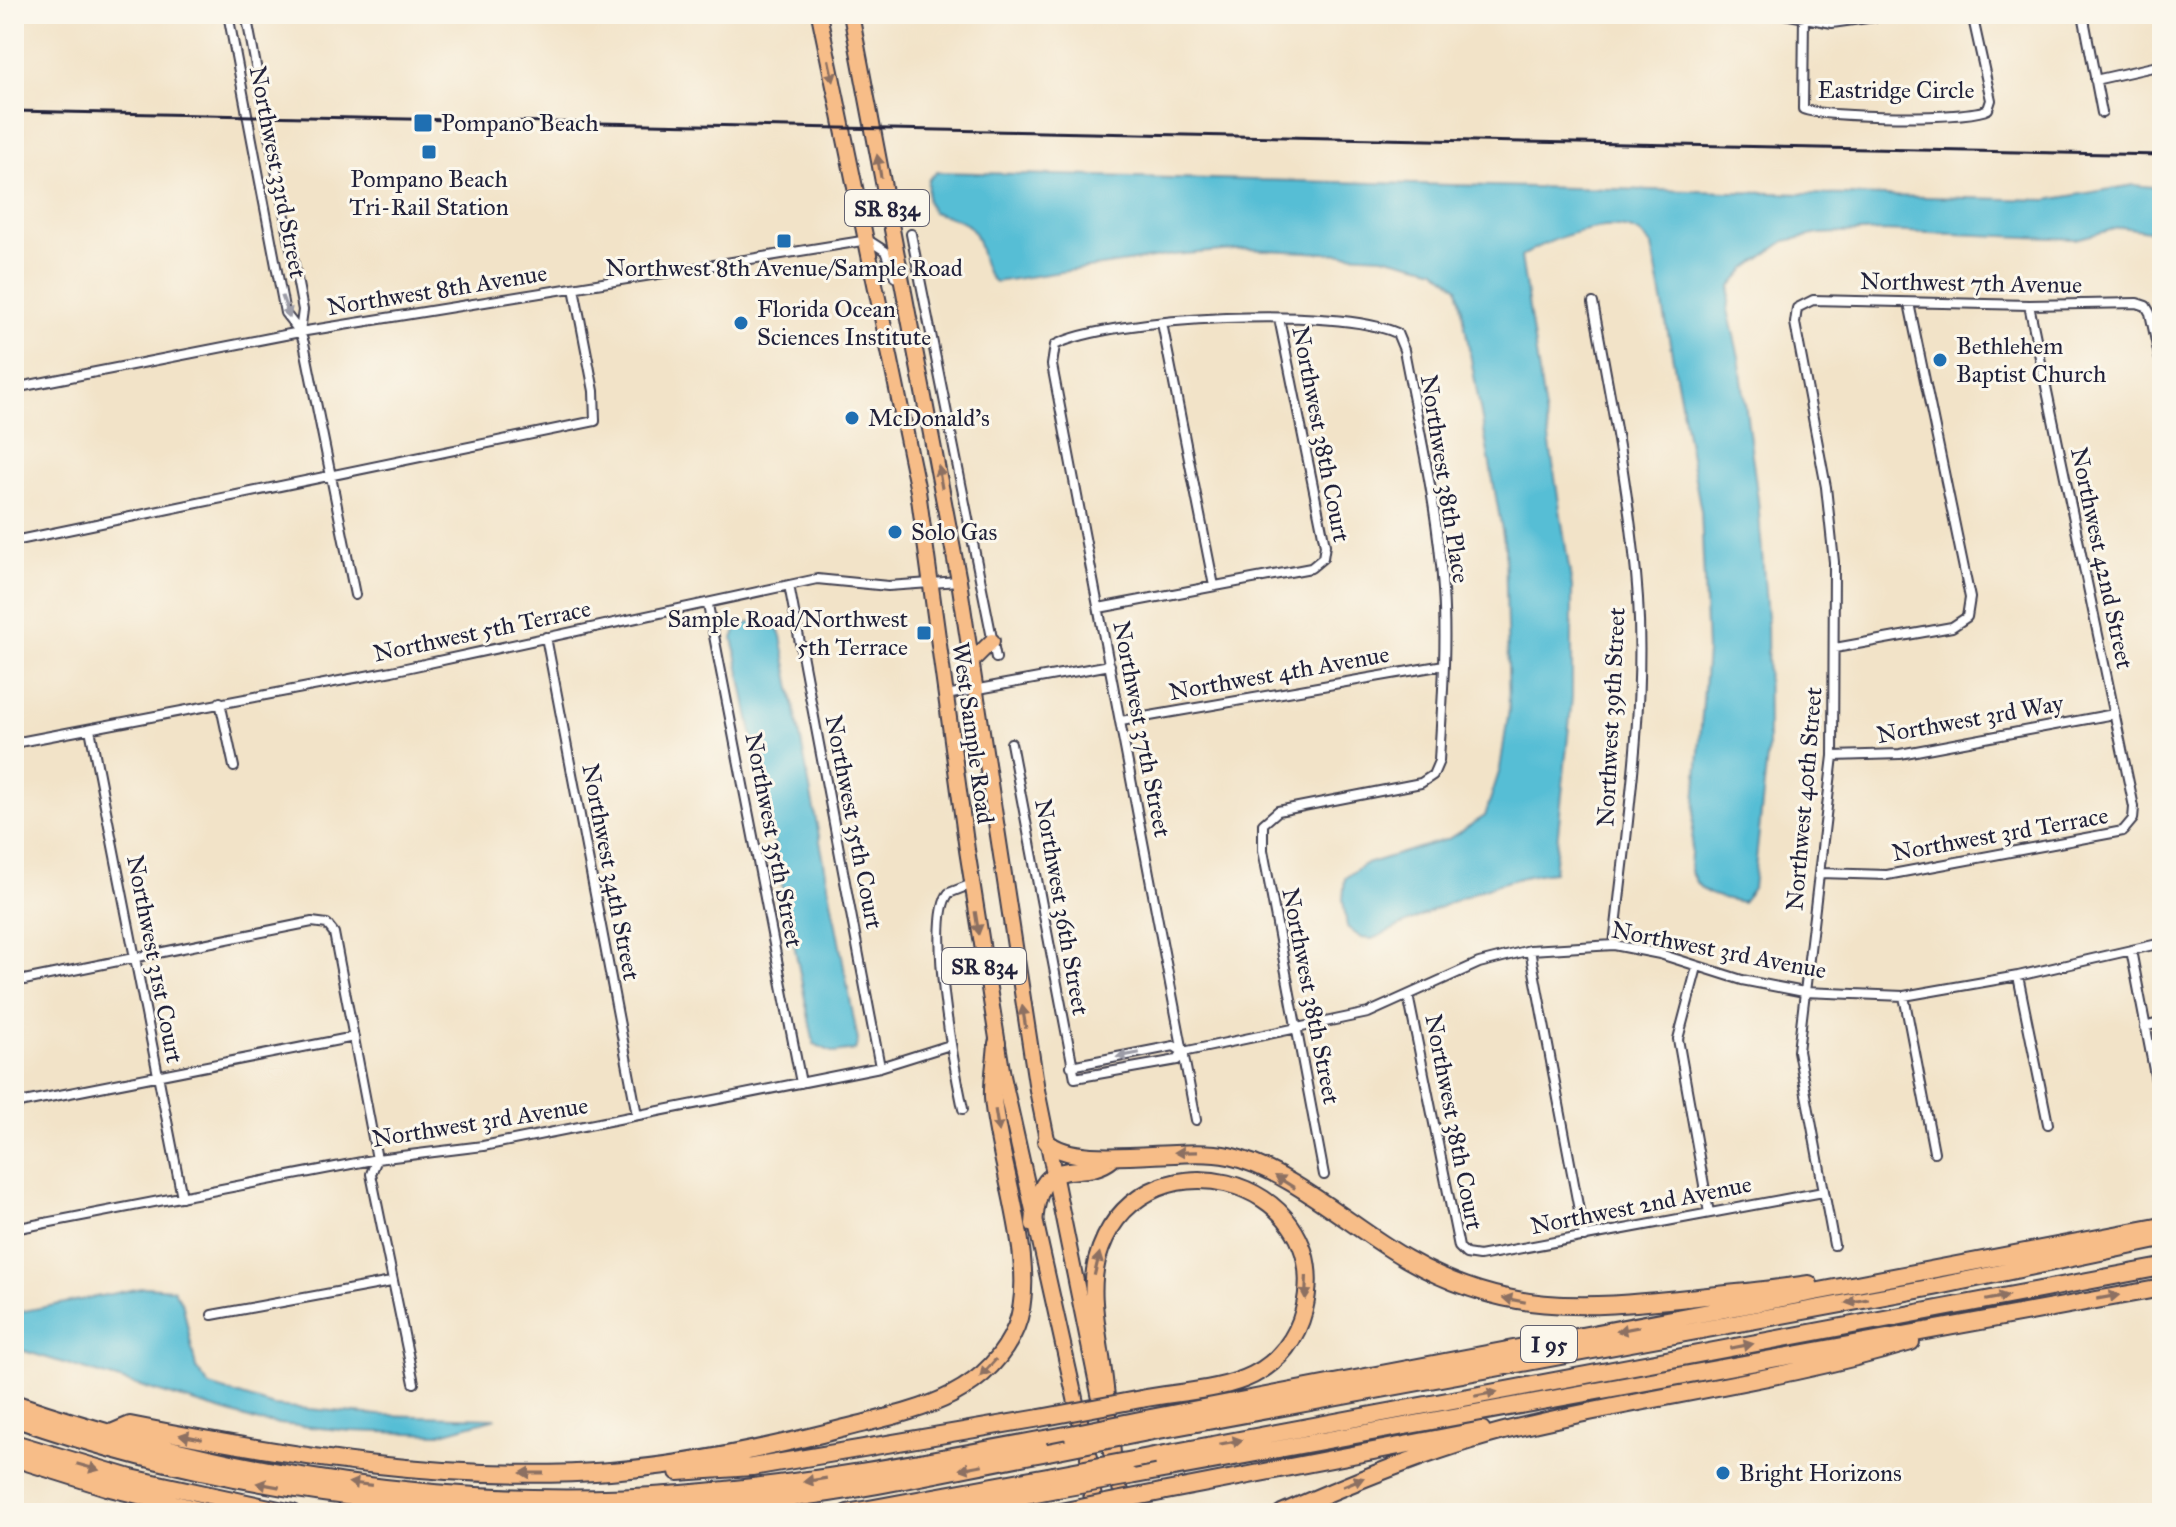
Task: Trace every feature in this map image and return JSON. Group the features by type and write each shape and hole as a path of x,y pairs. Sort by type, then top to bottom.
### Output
{"highway":[{"path":"111,1433 130,1425 252,1449 418,1468 508,1473 610,1471 752,1452 916,1410 956,1395 989,1367 1015,1328 1024,1285 993,1096 997,1043"},
{"path":"1046,1141 1068,1153 1114,1157 1194,1152 1242,1159 1444,1278 1486,1294 1532,1303 1599,1307 1788,1287 1919,1264 1952,1268"},
{"path":"1034,1224 1039,1194 1053,1176 1107,1163 1114,1157"},
{"path":"610,1471 625,1476 752,1467 1040,1418 1141,1399 1226,1384 1252,1375 1285,1351 1297,1330 1307,1291 1303,1255 1287,1222 1255,1193 1214,1180 1177,1181 1134,1203 1111,1228 1098,1259 1093,1294 1112,1453"},
{"name":"I 95","path":"14,1403 111,1433 251,1468 357,1484 464,1494 572,1498 680,1495 786,1484 1046,1445 2162,1226"},
{"path":"1934,1287 2162,1239"},
{"path":"1147,1426 2162,1247"},
{"path":"847,1513 1055,1482 2162,1267"},
{"name":"I 95","path":"1156,1463 2162,1288"},
{"path":"1058,1512 1756,1382 2001,1317"},
{"path":"14,1418 142,1458 248,1482 356,1499 518,1512 682,1509 789,1498 1046,1445"},
{"path":"1282,1513 1359,1480 1530,1424"},
{"path":"14,1443 131,1478 293,1513"},
{"path":"1089,1457 1094,1513"},
{"path":"14,1458 57,1473 212,1513"},
{"path":"57,1473 117,1501 165,1513"},
{"path":"931,1513 1055,1482"}],"main road":[{"name":"West Sample Road","path":"819,14 918,491 997,1043 1034,1224 1089,1457"},
{"name":"West Sample Road","path":"851,14 959,581 1018,982 1046,1141 1112,1453"},
{"path":"972,661 992,641"},
{"name":"SR 834","path":"1112,1453 1126,1513"},
{"name":"SR 834","path":"1089,1457 1102,1513"}],"street":[{"name":"Northwest 33rd Street","path":"228,14 285,313 300,332"},
{"name":"Northwest 33rd Street","path":"246,14 303,310 300,332 333,475 355,595"},
{"path":"1784,14 1832,23 1896,14"},
{"name":"Eastridge Circle","path":"1804,17 1803,109 1814,113 1852,115 1965,115 1988,109 1991,100 1972,14"},
{"path":"2083,14 2102,113"},
{"path":"2095,80 2162,65"},
{"path":"911,234 996,658"},
{"name":"Northwest 8th Avenue","path":"14,388 300,332 868,240"},
{"path":"868,240 885,251 904,302 925,301"},
{"path":"14,541 595,421 594,391 574,288"},
{"name":"Northwest 7th Avenue","path":"1797,308 1813,300 2146,306 2162,370"},
{"name":"Northwest 39th Street","path":"1593,303 1627,486 1638,601 1635,737 1614,945"},
{"path":"1835,648 1952,627 1967,617 1970,598 1909,303"},
{"name":"Northwest 42nd Street","path":"2029,305 2134,807 2133,819"},
{"name":"Northwest 40th Street","path":"1797,308 1795,323 1826,487 1834,562 1835,648 1833,756 1798,1051 1834,1245"},
{"path":"1099,608 1214,586 1162,323 1279,318"},
{"name":"Northwest 38th Place","path":"1263,824 1278,811 1421,783 1433,775 1439,761 1444,665 1438,533 1404,350 1397,333 1379,325 1279,318"},
{"name":"Northwest 38th Court","path":"1214,586 1311,568 1323,558 1325,545 1279,318"},
{"name":"Northwest 37th Street","path":"1162,323 1075,335 1055,345 1052,365 1196,1120"},
{"name":"Northwest 5th Terrace","path":"14,743 392,671 828,578 881,585 959,581"},
{"name":"Northwest 35th Court","path":"789,585 880,1067"},
{"name":"Northwest 35th Street","path":"708,605 801,1083"},
{"name":"Northwest 34th Street","path":"546,637 637,1115"},
{"path":"946,695 1110,665"},
{"name":"Northwest 4th Avenue","path":"1121,721 1444,665"},
{"path":"220,702 234,767"},
{"name":"Northwest 3rd Way","path":"1833,756 1900,754 2114,714"},
{"name":"Northwest 31st Court","path":"90,729 182,1197"},
{"name":"Northwest 36th Street","path":"1011,743 1075,1078"},
{"name":"Northwest 3rd Terrace","path":"1820,873 1887,875 2123,831 2133,819"},
{"name":"Northwest 38th Street","path":"1263,824 1263,850 1324,1175"},
{"path":"963,1109 950,1045 939,917 949,893 972,884"},
{"path":"14,982 312,922 327,924 334,933 354,1037 377,1159 371,1174 414,1383"},
{"name":"Northwest 3rd Avenue","path":"1075,1078 1177,1060 1183,1052 1368,1013 1479,963 1530,950 1614,945 1804,992 1904,996 2018,976 2162,943"},
{"path":"1530,950 1584,1237"},
{"path":"2131,950 2162,1112"},
{"path":"1697,967 1678,1039 1709,1213"},
{"path":"2018,976 2048,1124"},
{"name":"Northwest 38th Court","path":"1408,995 1459,1247 1466,1254"},
{"path":"1904,996 1934,1152"},
{"path":"2145,1027 2162,1022"},
{"path":"14,1104 354,1037"},
{"name":"Northwest 3rd Avenue","path":"14,1229 377,1159 483,1146 880,1067 950,1045"},
{"name":"Northwest 3rd Avenue","path":"1071,1066 1174,1046 1183,1052"},
{"name":"Northwest 2nd Avenue","path":"1466,1254 1479,1256 1823,1192"},
{"path":"212,1315 391,1282"}],"water":[{"path":"1238,14 1306,14 1280,27 1261,29 1244,23"},
{"path":"937,172 2047,200 2134,185 2162,188 2162,233 2122,227 2076,239 1882,231 1819,234 1785,241 1746,269 1731,287 1728,310 1739,357 1758,500 1767,618 1768,747 1753,888 1742,902 1715,896 1702,889 1690,866 1707,651 1701,511 1652,246 1639,233 1626,228 1595,228 1561,237 1521,257 1572,587 1572,697 1554,872 1484,889 1372,939 1361,938 1347,927 1343,900 1345,878 1363,865 1448,839 1485,816 1500,769 1509,709 1505,547 1458,287 1436,269 1383,256 1247,249 1173,255 995,282 985,268 970,227 932,212 927,200 928,180"},
{"path":"767,618 774,621 781,636 858,1041 855,1050 834,1053 814,1044 733,638 738,626"},
{"path":"146,1287 173,1289 183,1305 196,1368 210,1386 274,1406 379,1415 496,1418 439,1434 350,1431 259,1422 14,1348 14,1313"}],"railway":[{"path":"14,111 2162,155"}],"place":[{"name":"Pompano Beach","path":"423,123"},
{"name":"Pompano Beach Tri-Rail Station","path":"429,152"},
{"name":"Northwest 8th Avenue/Sample Road","path":"784,241"},
{"name":"Florida Ocean Sciences Institute","path":"741,323"},
{"name":"Bethlehem Baptist Church","path":"1940,360"},
{"name":"McDonald's","path":"852,418"},
{"name":"Solo Gas","path":"895,532"},
{"name":"Sample Road/Northwest 5th Terrace","path":"924,633"},
{"name":"Bright Horizons","path":"1723,1473"}]}
